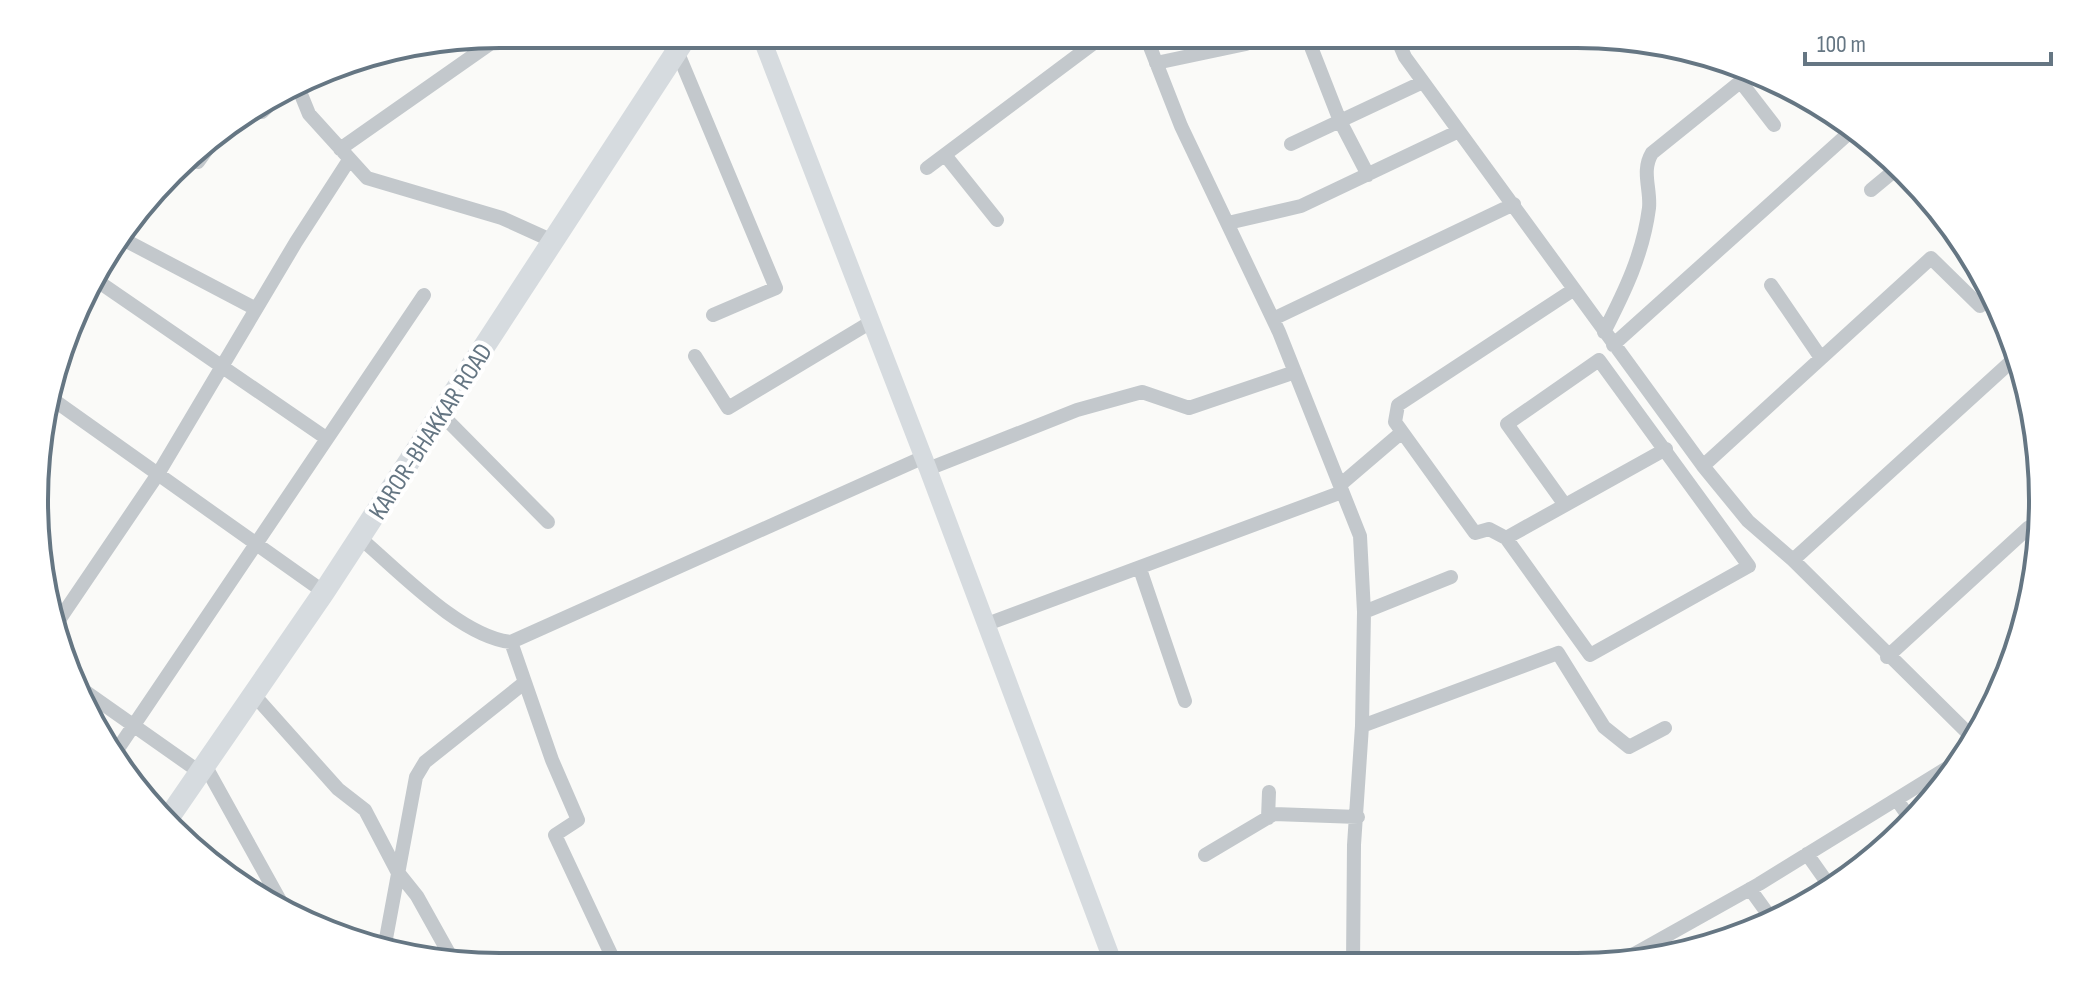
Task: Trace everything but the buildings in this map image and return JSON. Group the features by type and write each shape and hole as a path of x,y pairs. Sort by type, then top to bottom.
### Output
{"main road":[{"name":"KAROR-BHAKKAR ROAD","path":"173,812 360,538 678,48"},
{"path":"765,48 926,463 1110,953"}],"street":[{"path":"684,48 776,288 713,315"},
{"path":"927,168 1087,48"},
{"path":"1150,48 1273,319 1360,536 1364,612 1362,726 1354,845 1353,953"},
{"path":"1156,63 1227,48"},
{"path":"1311,48 1340,121 1368,175"},
{"path":"1401,48 1613,345 1748,521 1793,560 1887,657 1966,731"},
{"path":"62,615 158,474 345,155 485,49"},
{"path":"1604,332 1634,274 1649,206 1647,162 1652,153 1740,81 1774,125"},
{"path":"1291,144 1423,82"},
{"path":"301,94 309,114 367,178 380,185 502,218 555,242"},
{"path":"1228,223 1301,206 1459,131"},
{"path":"1613,345 1845,137"},
{"path":"945,155 997,220"},
{"path":"1871,190 1890,175"},
{"path":"1273,319 1514,204"},
{"path":"129,242 256,309"},
{"path":"1703,466 1931,258 1980,306 1983,303"},
{"path":"103,285 223,364 326,438"},
{"path":"1771,285 1821,358"},
{"path":"1565,505 1507,424 1599,360 1749,566 1590,655 1506,538 1489,529 1475,533 1395,422 1398,405 1573,290"},
{"path":"120,745 424,295"},
{"path":"695,356 728,408 871,322"},
{"path":"1793,560 2008,364"},
{"path":"360,538 454,617 490,640 511,642 926,463 1077,410 1142,392 1189,408 1295,372"},
{"path":"59,404 324,592"},
{"path":"441,414 548,522"},
{"path":"987,624 1140,569 1205,540 1341,488 1402,432"},
{"path":"1506,538 1666,449"},
{"path":"1887,657 2028,528"},
{"path":"1140,569 1185,701"},
{"path":"1364,612 1451,577"},
{"path":"511,642 578,820 555,835 610,953"},
{"path":"1362,726 1558,653 1604,727 1629,747 1665,728"},
{"path":"386,939 411,790 425,762 524,683"},
{"path":"254,695 338,789 365,810 397,871 417,896 447,950"},
{"path":"93,697 204,770 275,893"},
{"path":"1646,947 1750,889 1935,776"},
{"path":"1268,818 1269,792"},
{"path":"1897,800 1905,811"},
{"path":"1205,855 1274,814 1358,817"},
{"path":"1807,854 1825,879"},
{"path":"1750,889 1766,911"}]}
